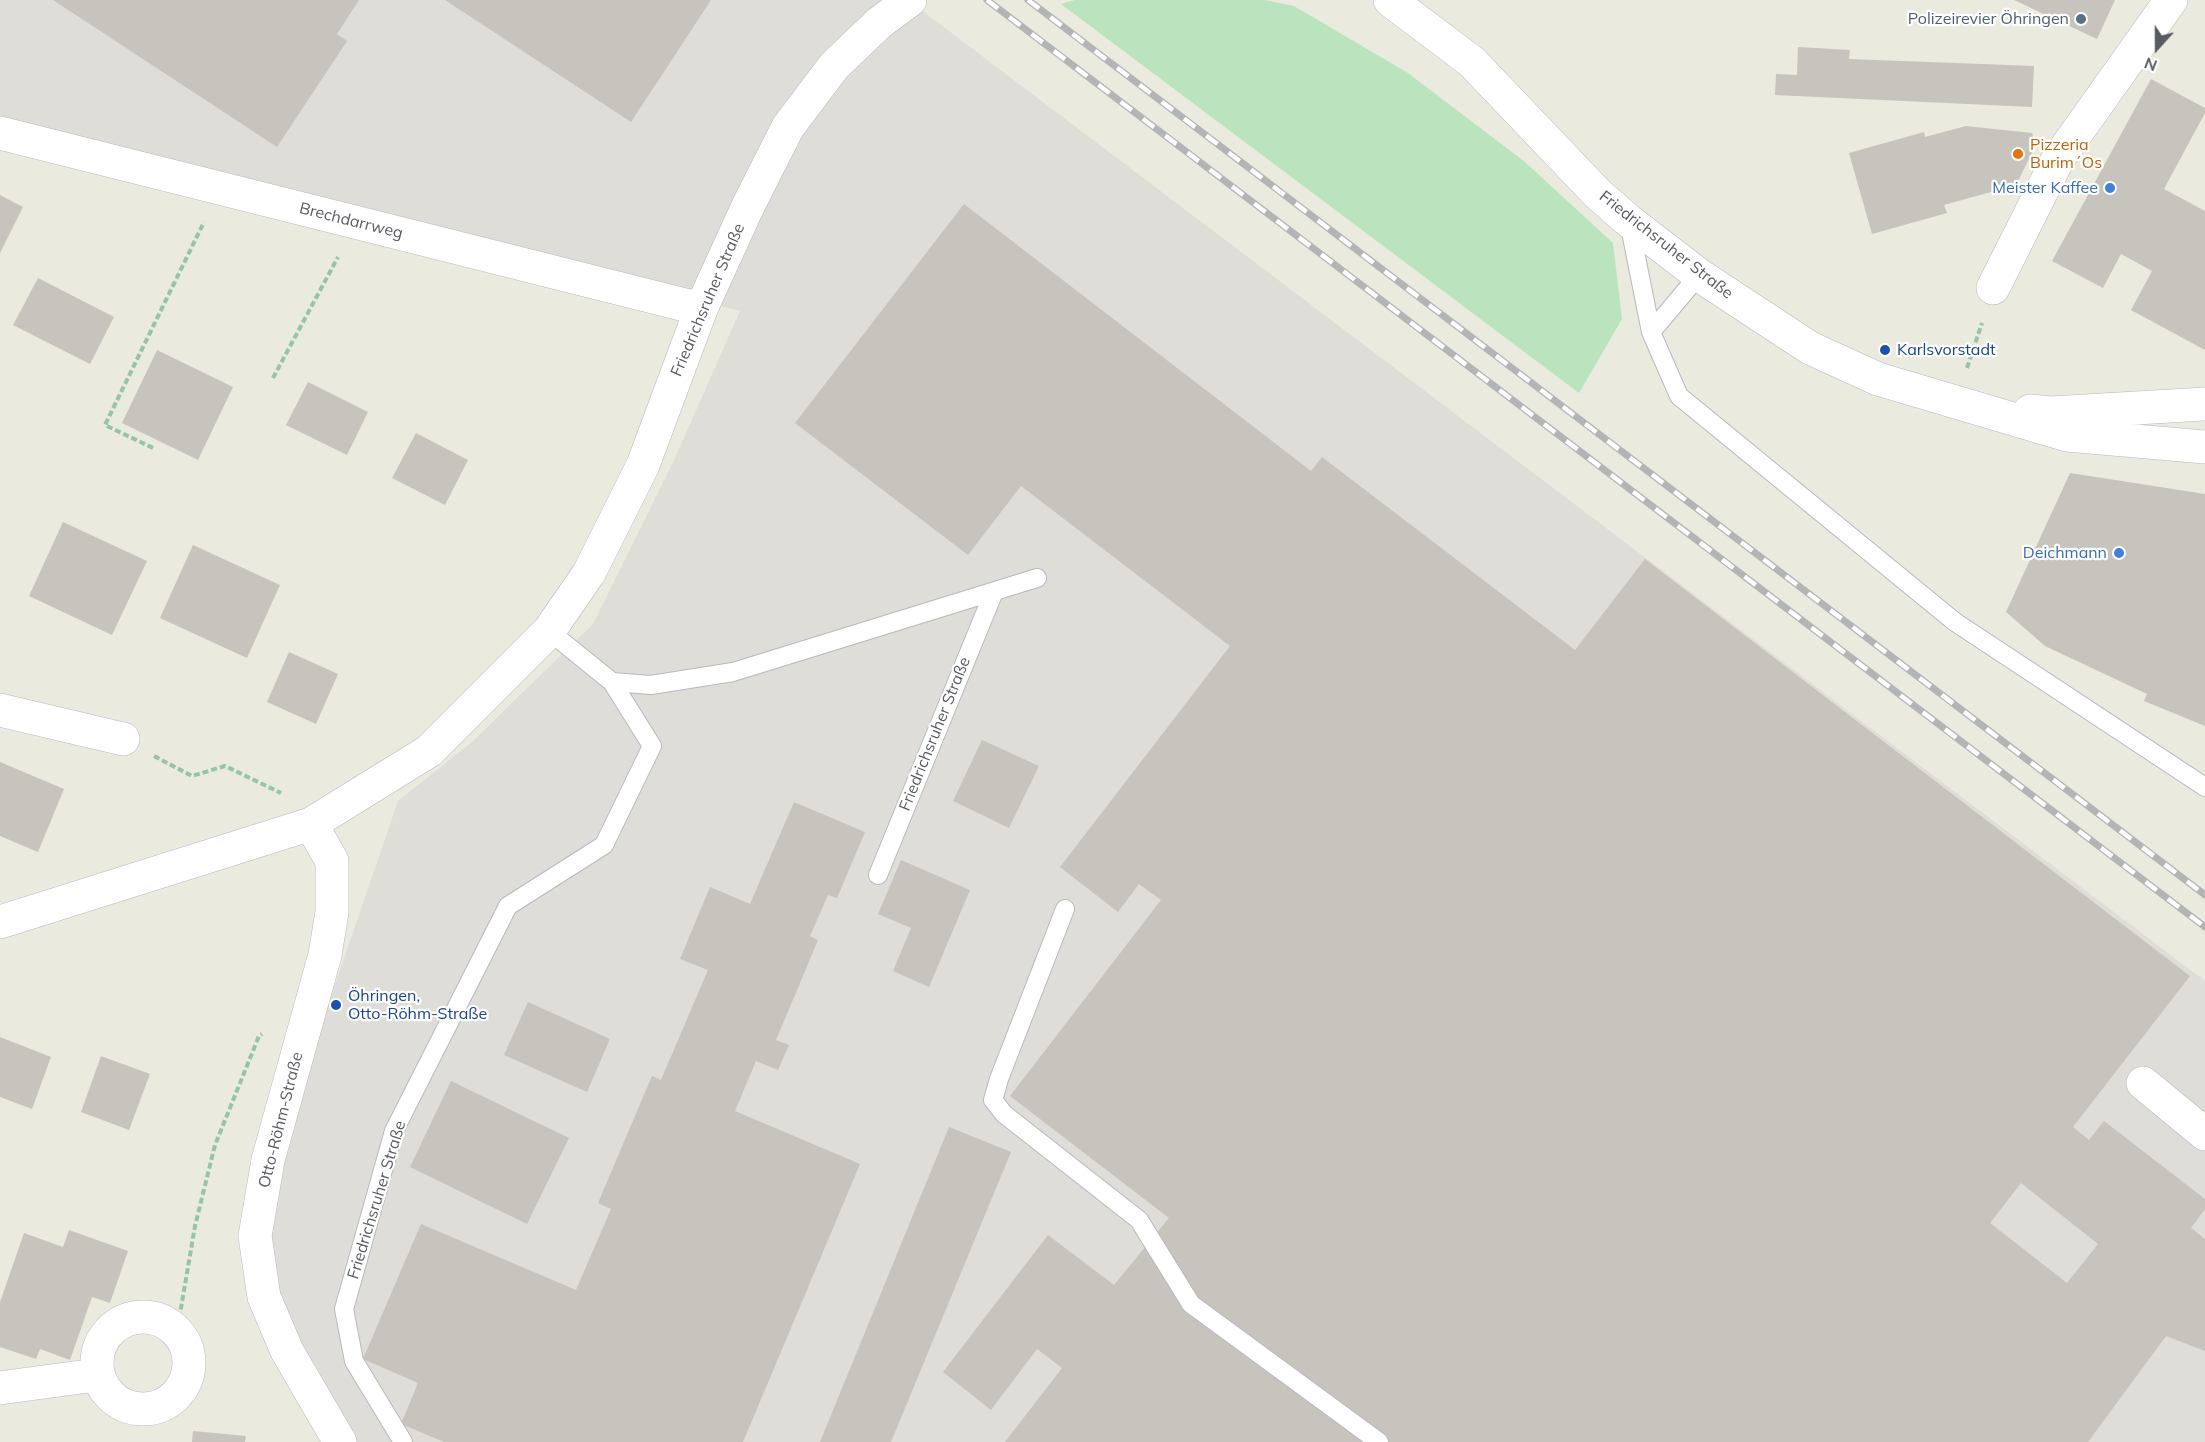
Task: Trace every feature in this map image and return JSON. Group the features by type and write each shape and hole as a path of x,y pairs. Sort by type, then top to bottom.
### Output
{"main road":[{"name":"Friedrichsruher Straße","path":"0,922 311,824 429,751 549,631 589,573 643,465 701,309 748,206 788,128 834,66 879,23 910,0"},
{"name":"Friedrichsruher Straße","path":"1390,0 1472,62 1598,194 1629,221 1699,275 1810,348 1878,379 2067,435 2205,447"},
{"path":"1993,288 2058,159 2171,0"},
{"name":"Brechdarrweg","path":"0,133 701,309"},
{"name":"Friedrichsruher Straße","path":"1957,401 2051,413 2205,404"},
{"path":"2067,435 2205,466"},
{"path":"0,710 123,740"},
{"name":"Otto-Röhm-Straße","path":"311,824 332,861 332,912 325,955 268,1160 255,1236 264,1297 287,1351 340,1442"},
{"path":"2143,1083 2205,1134"},
{"path":"141,1316 173,1326 189,1350 189,1375 178,1396 144,1411 113,1401 96,1375 98,1345 119,1322 141,1316"},
{"path":"0,1388 96,1375"}],"lane":[{"path":"1629,221 1651,332 1679,396 1955,622 2205,787"},
{"path":"1651,332 1699,275"},
{"path":"612,682 651,685 734,672 993,594 1037,578"},
{"name":"Friedrichsruher Straße","path":"878,875 993,594"},
{"name":"Friedrichsruher Straße","path":"404,1442 354,1361 344,1309 394,1131 508,906 604,845 652,746 612,682 549,631"},
{"path":"1065,909 993,1100 1004,1114 1139,1220 1191,1304 1379,1442"}],"path":[{"path":"153,448 105,424 221,189"},
{"path":"273,378 356,223"},
{"path":"1957,401 1993,288"},
{"path":"123,740 192,776 225,766 287,796 311,824"},
{"path":"173,1326 180,1308 195,1226 215,1145 259,1036 312,1002"}],"shaded area":[{"path":"0,0 908,0 2205,981 2205,1442 347,1442 276,1292 267,1237 279,1148 398,801 472,742 593,624 675,458 740,311 0,118"}],"green space":[{"path":"1075,0 1265,0 1294,6 1408,73 1525,162 1613,243 1622,319 1579,393 1061,4"}],"building":[{"path":"53,0 359,0 337,34 347,41 277,147"},
{"path":"445,0 711,0 631,122"},
{"name":"Polizeirevier Öhringen","path":"2014,0 2115,0 2097,39"},
{"path":"1798,47 1850,50 1849,59 2034,66 2032,107 1775,95 1776,74 1797,75"},
{"path":"2151,79 2205,108 2205,113 2164,189 2205,211 2205,350 2131,310 2152,271 2121,254 2103,288 2052,261"},
{"path":"1966,126 2032,133 2036,145 2016,185 1944,205 1947,213 1872,234 1849,153 1924,132 1925,137"},
{"path":"0,195 23,207 0,253"},
{"path":"964,204 1311,471 1322,457 1575,650 1645,559 2190,976 2073,1127 2089,1140 2104,1121 2205,1199 2205,1209 2191,1228 2205,1239 2205,1351 2166,1336 2088,1442 1005,1442 1062,1368 1037,1349 991,1410 943,1372 1048,1235 1114,1285 1169,1218 1010,1096 1161,900 1139,884 1118,912 1060,867 1230,646 1021,486 968,555 795,423","holes":["2021,1183 2098,1244 2067,1283 1990,1223"]},
{"path":"38,278 114,317 90,364 13,325"},
{"path":"157,350 233,387 198,460 122,423"},
{"path":"308,382 368,412 347,455 286,425"},
{"path":"416,433 468,460 445,505 392,478"},
{"name":"Deichmann","path":"2070,473 2205,494 2205,726 2144,701 2147,694 2045,646 2006,612"},
{"path":"63,522 147,561 112,635 29,596"},
{"path":"193,545 280,585 247,658 160,618"},
{"path":"289,652 338,674 316,724 267,702"},
{"path":"982,740 1039,766 1009,828 953,801"},
{"path":"0,762 64,789 38,852 0,836"},
{"path":"794,802 865,832 837,898 828,895 810,936 818,940 776,1040 789,1045 778,1070 756,1061 735,1111 860,1164 743,1442 444,1442 401,1424 418,1383 363,1359 421,1224 576,1290 611,1209 598,1203 652,1076 661,1080 708,970 680,959 710,887 750,904"},
{"path":"901,860 970,890 929,987 893,971 911,928 878,914"},
{"path":"528,1002 610,1039 587,1092 504,1055"},
{"path":"0,1037 51,1057 32,1109 0,1097"},
{"path":"101,1056 150,1074 129,1130 81,1112"},
{"path":"451,1081 569,1138 527,1224 410,1167"},
{"path":"949,1127 1011,1152 891,1442 820,1442"},
{"path":"69,1230 128,1251 110,1303 92,1297 70,1360 40,1349 36,1359 0,1347 0,1302 24,1233 63,1247"},
{"path":"193,1431 246,1436 245,1442 192,1442"}],"railway":[{"path":"987,0 2205,927"},
{"path":"1028,0 2205,895"}],"place":[{"name":"Polizeirevier Öhringen","path":"2081,19"},
{"name":"Pizzeria Burim´Os","path":"2018,154"},
{"name":"Meister Kaffee","path":"2110,188"},
{"name":"Karlsvorstadt","path":"1885,350"},
{"name":"Deichmann","path":"2119,553"},
{"name":"Öhringen, Otto-Röhm-Straße","path":"336,1005"}]}
